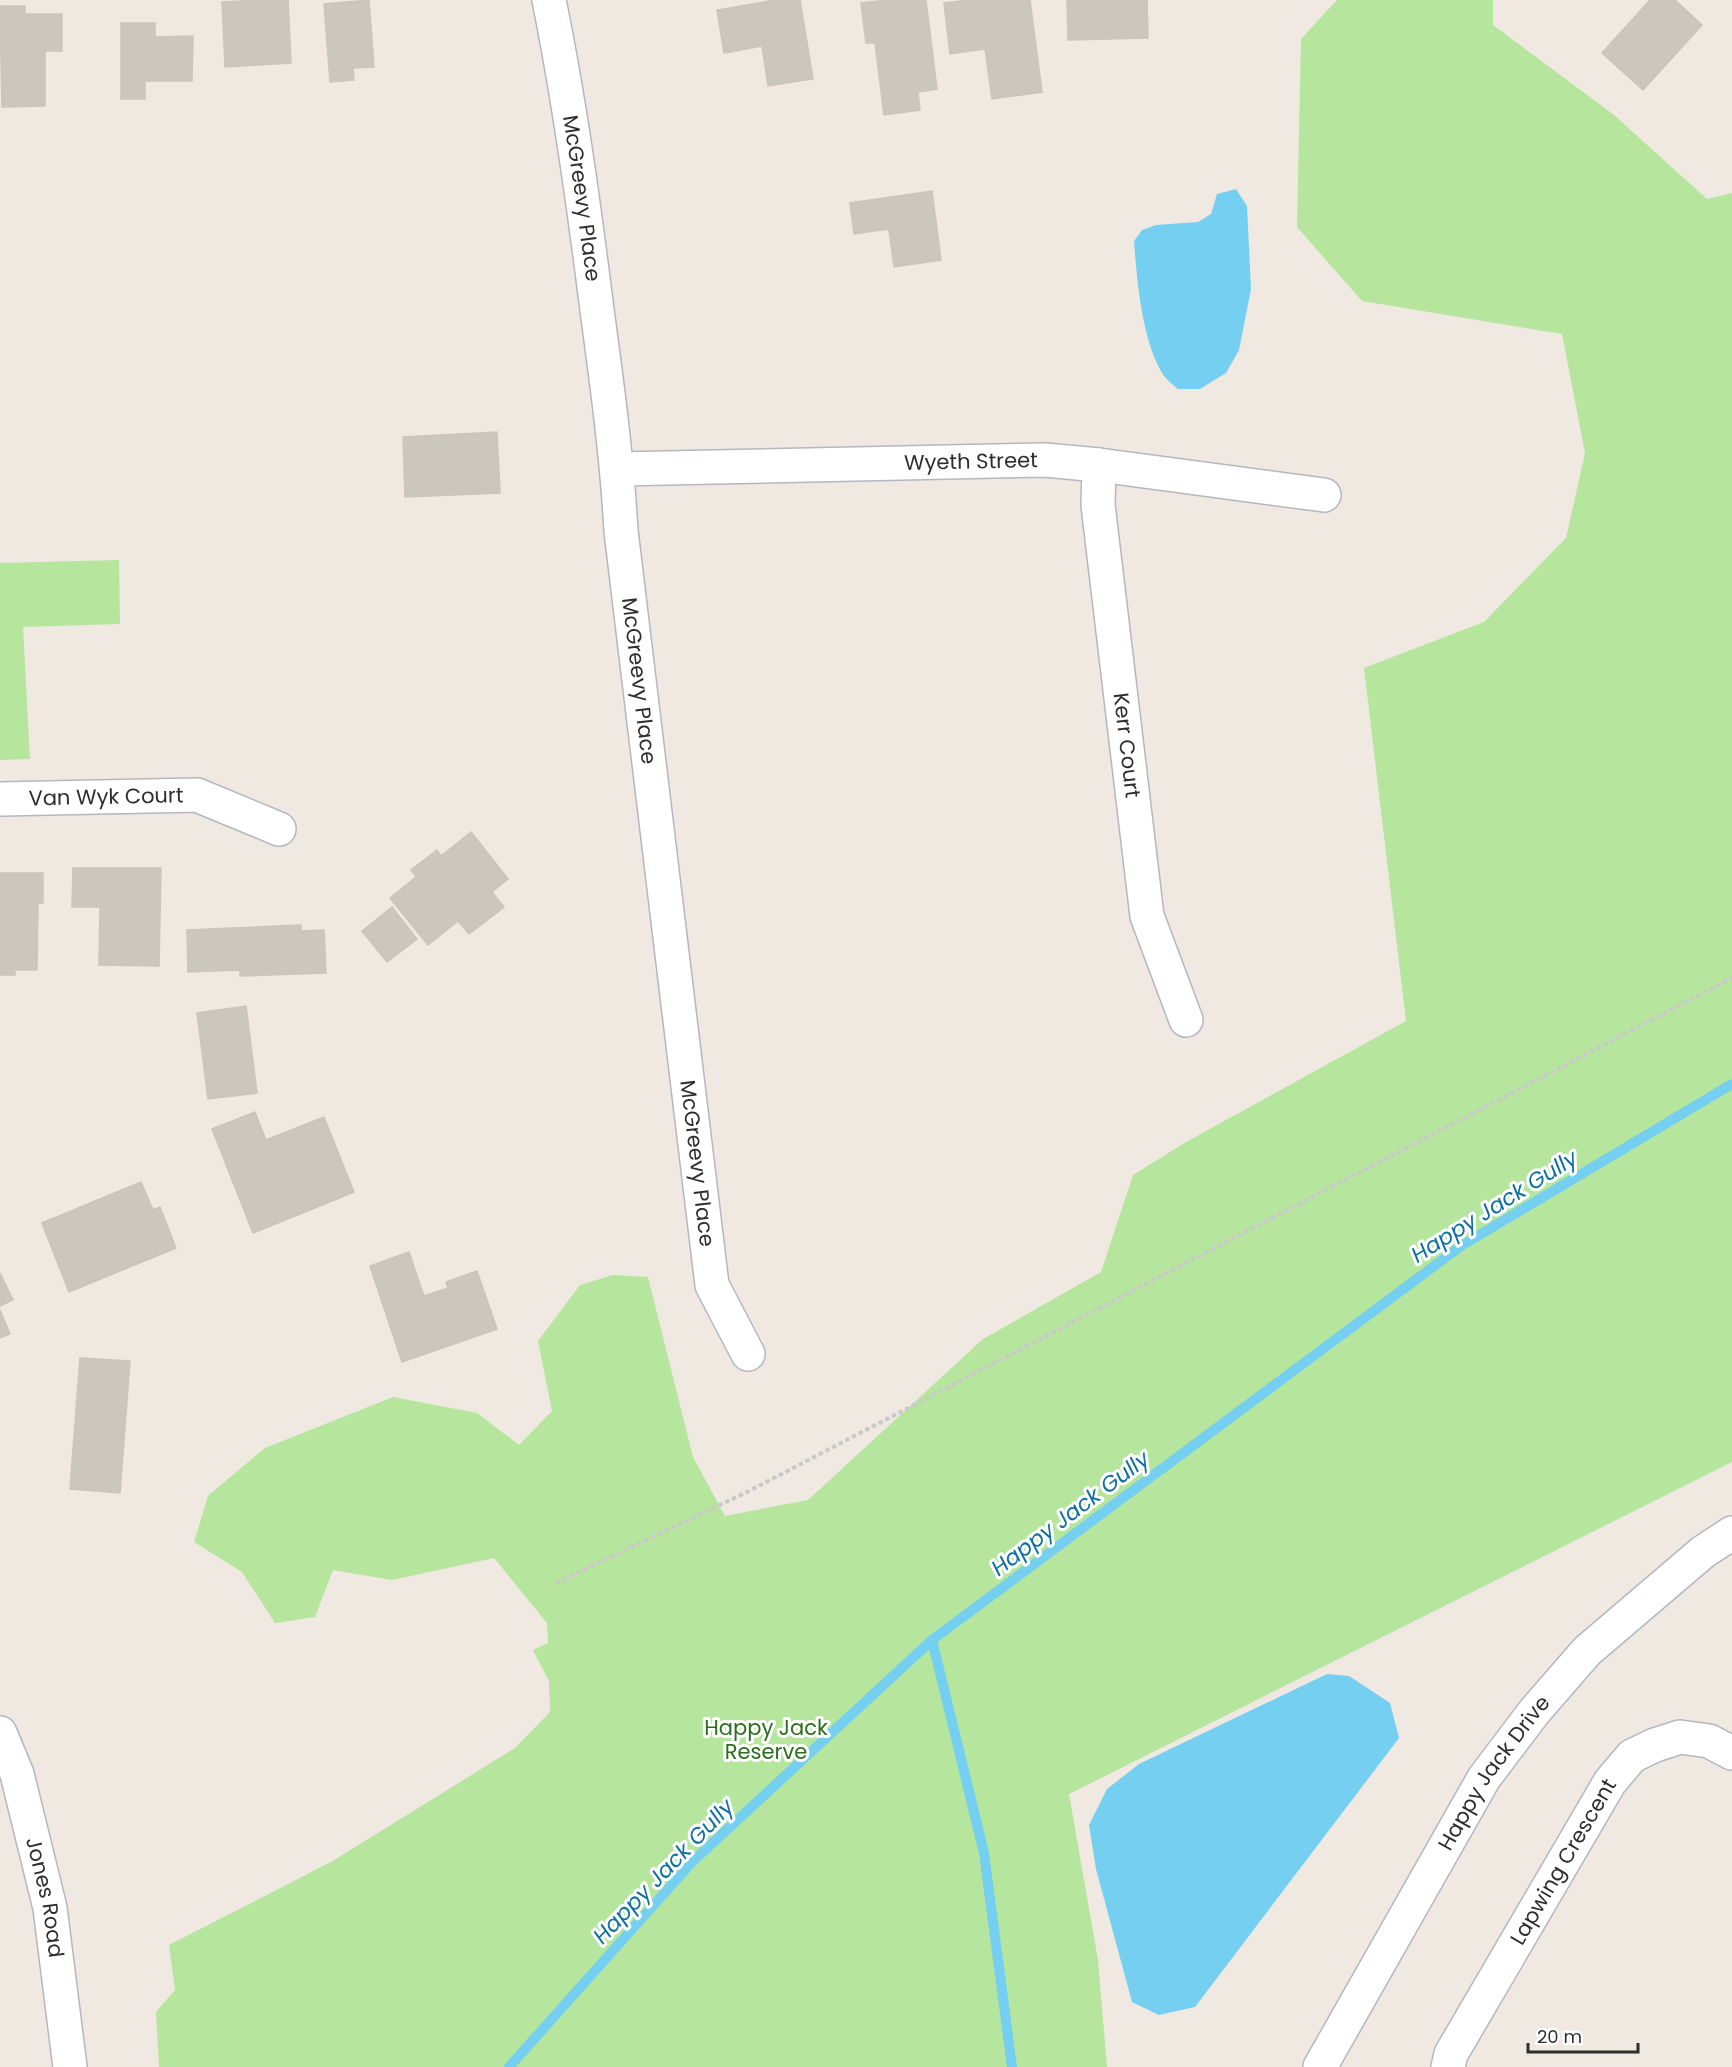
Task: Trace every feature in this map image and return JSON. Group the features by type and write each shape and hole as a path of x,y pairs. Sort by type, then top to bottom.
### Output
{"street":[{"name":"McGreevy Place","path":"549,0 564,71 581,182 617,469 622,543 712,1285 748,1354"},
{"name":"Wyeth Street","path":"617,469 1045,460 1324,495"},
{"name":"Kerr Court","path":"1099,465 1098,505 1148,916 1186,1020"},
{"name":"Van Wyk Court","path":"0,799 197,795 279,829"},
{"name":"Happy Jack Drive","path":"1320,2067 1484,1778 1534,1712 1587,1651 1702,1552 1732,1533"},
{"name":"Jones Road","path":"0,1732 9,1779 50,1908 70,2067"},
{"name":"Lapwing Crescent","path":"1448,2067 1452,2054 1610,1782 1632,1756 1655,1744 1680,1737 1709,1742 1732,1753"}],"path":[{"path":"556,1583 749,1491 1732,978"}],"green space":[{"name":"Happy Jack Reserve","path":"1337,0 1493,0 1493,25 1614,115 1707,199 1732,193 1732,1462 1069,1794 1098,1960 1107,2067 159,2067 156,2012 175,1990 169,1945 331,1862 515,1748 550,1712 549,1681 533,1650 548,1643 547,1623 494,1558 392,1580 333,1570 315,1617 275,1623 242,1572 194,1542 208,1496 265,1448 393,1397 477,1413 519,1445 552,1411 538,1341 580,1285 613,1275 648,1277 693,1457 725,1516 808,1500 983,1339 1101,1272 1133,1175 1186,1142 1406,1021 1364,668 1484,622 1566,538 1585,453 1562,334 1362,301 1297,227 1301,39"},
{"path":"119,560 120,624 23,627 30,759 0,760 0,563"}],"water":[{"path":"1236,189 1247,206 1251,289 1239,350 1226,373 1200,389 1178,389 1164,376 1150,346 1142,311 1134,241 1142,230 1156,225 1198,222 1211,214 1217,194"},
{"path":"1327,1674 1349,1676 1390,1703 1399,1738 1195,2007 1159,2015 1132,2002 1096,1869 1089,1825 1107,1789 1139,1764"}],"building":[{"path":"288,0 291,63 225,67 222,2"},
{"path":"369,0 374,67 353,68 354,80 330,82 324,4"},
{"path":"776,0 800,0 813,79 768,86 762,46 724,53 717,10"},
{"path":"926,0 937,89 918,92 920,110 884,115 875,43 866,43 861,3"},
{"path":"969,0 1030,0 1042,92 992,99 985,49 950,54 944,3"},
{"path":"1067,0 1147,0 1148,38 1068,40"},
{"path":"1650,0 1675,0 1702,25 1643,90 1602,53"},
{"path":"0,6 25,6 25,14 62,14 62,51 45,51 45,106 2,107"},
{"path":"121,23 155,23 155,37 193,36 192,81 145,81 145,99 121,99"},
{"path":"932,191 941,260 894,267 889,229 854,234 850,203"},
{"path":"497,432 500,493 405,497 403,437"},
{"path":"471,832 508,879 492,892 504,907 469,934 458,921 428,945 390,898 416,877 411,870 437,850 441,856"},
{"path":"73,868 161,868 159,966 99,965 100,907 72,907"},
{"path":"0,873 43,873 43,903 38,903 37,970 15,970 15,975 0,975"},
{"path":"392,907 417,939 387,962 362,931"},
{"path":"301,925 301,931 324,930 326,973 240,976 240,970 188,972 187,930"},
{"path":"246,1006 257,1093 208,1099 197,1013"},
{"path":"255,1112 266,1140 324,1117 354,1192 253,1233 212,1129"},
{"path":"141,1182 153,1210 160,1207 176,1248 69,1292 42,1223"},
{"path":"409,1252 424,1296 448,1288 446,1282 477,1271 497,1329 402,1362 370,1266"},
{"path":"0,1273 13,1300 0,1306"},
{"path":"0,1310 10,1334 0,1338"},
{"path":"80,1358 130,1361 120,1493 70,1489"}],"waterway":[{"name":"Happy Jack Gully","path":"509,2067 693,1861 932,1640 1461,1246 1732,1084"},
{"path":"932,1640 984,1853 1012,2067"}]}
